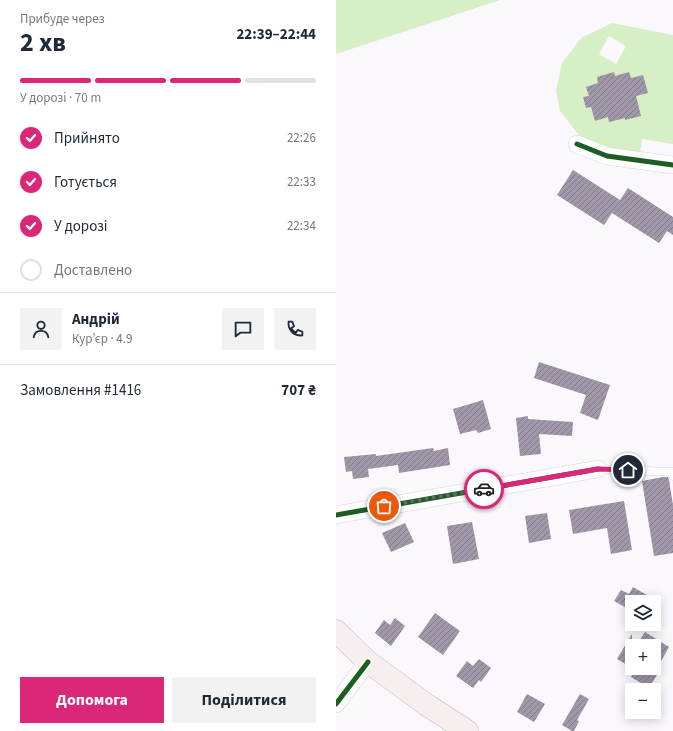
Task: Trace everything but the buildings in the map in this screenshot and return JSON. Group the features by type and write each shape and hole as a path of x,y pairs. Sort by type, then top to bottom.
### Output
{"main road":[{"path":"336,631 368,662 426,705 467,731"}],"street":[{"path":"577,144 607,156 673,165"},
{"path":"337,511 598,469"},
{"path":"336,704 368,662"}],"lane":[{"path":"598,469 672,472 673,476"}],"green space":[{"path":"336,0 500,0 336,54"},
{"path":"612,23 673,35 673,144 642,139 640,153 609,148 581,138 560,111 556,91 562,63 581,38","holes":["609,36 626,46 616,64 599,54"]}],"cycle path":[{"path":"577,144 607,156 673,165"},
{"path":"336,515 598,469"},
{"path":"336,704 368,662"}],"way so far":[{"path":"384,506 484,489"}],"route":[{"path":"484,489 598,469 628,470"}]}
